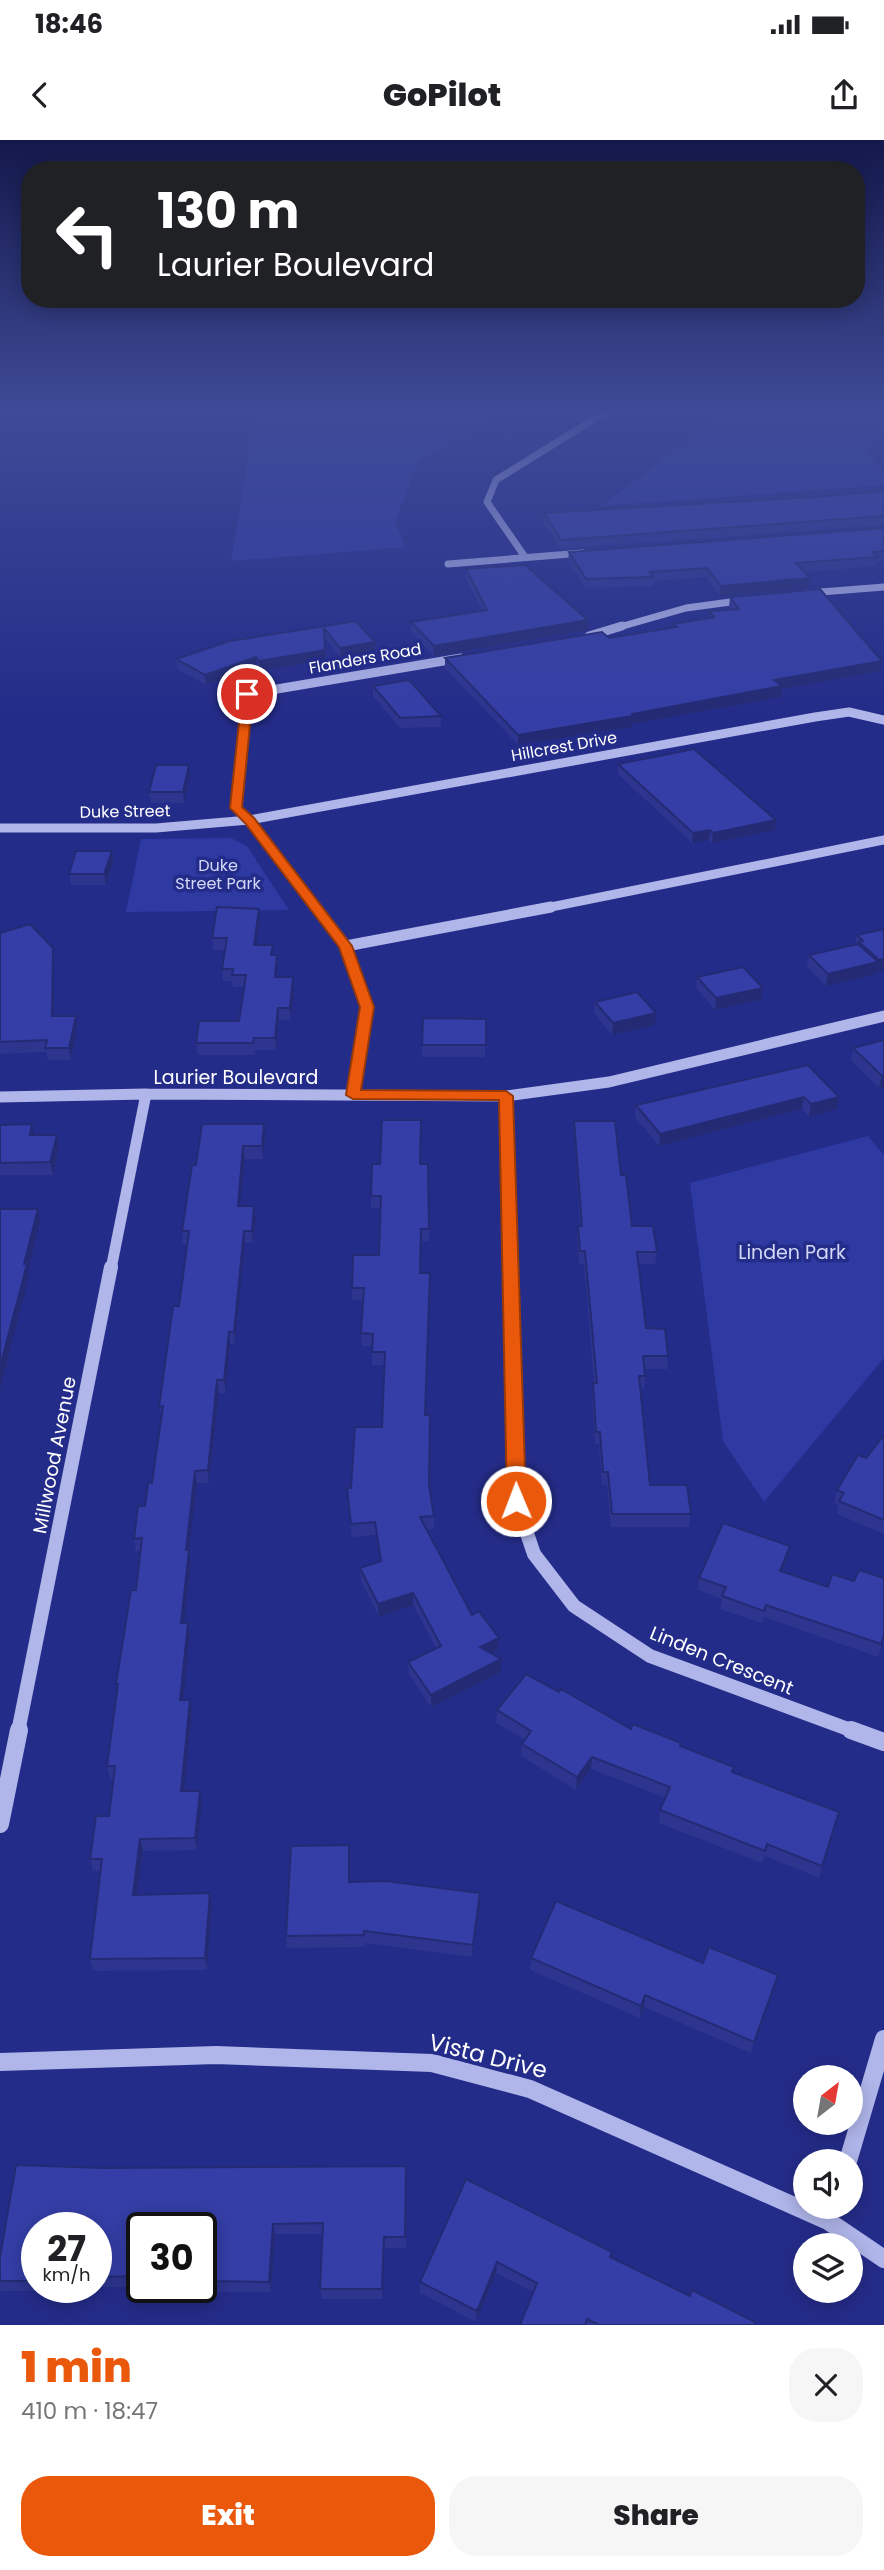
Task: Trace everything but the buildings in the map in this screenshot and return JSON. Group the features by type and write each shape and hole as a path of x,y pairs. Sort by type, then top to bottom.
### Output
{"street":[{"path":"493,511 525,557"},
{"path":"448,564 594,552"},
{"path":"802,594 884,587"},
{"path":"579,638 606,634 696,606 761,598"},
{"name":"Flanders Road","path":"353,1095 367,1007 346,946 236,808 247,694 468,657"},
{"name":"Hillcrest Drive","path":"249,821 815,717 849,712 884,720"},
{"name":"Duke Street","path":"0,828 156,828 249,821"},
{"path":"346,946 699,879 884,840"},
{"name":"Laurier Boulevard","path":"0,1097 146,1094 506,1096 609,1082 884,1016"},
{"name":"Millwood Avenue","path":"0,1824 146,1094"},
{"name":"Linden Crescent","path":"506,1096 516,1501 534,1554 574,1606 650,1656 884,1742"},
{"path":"852,2149 884,2039"},
{"name":"Vista Drive","path":"0,2062 216,2055 432,2063 530,2088 793,2198"},
{"name":"Vista Drive","path":"836,2219 884,2259"}],"green space":[{"path":"239,511 399,511 395,522 406,547 231,561"},
{"name":"Duke Street Park","path":"231,838 247,846 289,910 126,912 141,839"},
{"name":"Linden Park","path":"868,1136 884,1155 884,1358 764,1502 723,1441 690,1183"}],"route":[{"path":"247,694 236,808 346,946 367,1007 353,1095 506,1096 516,1501"}]}
